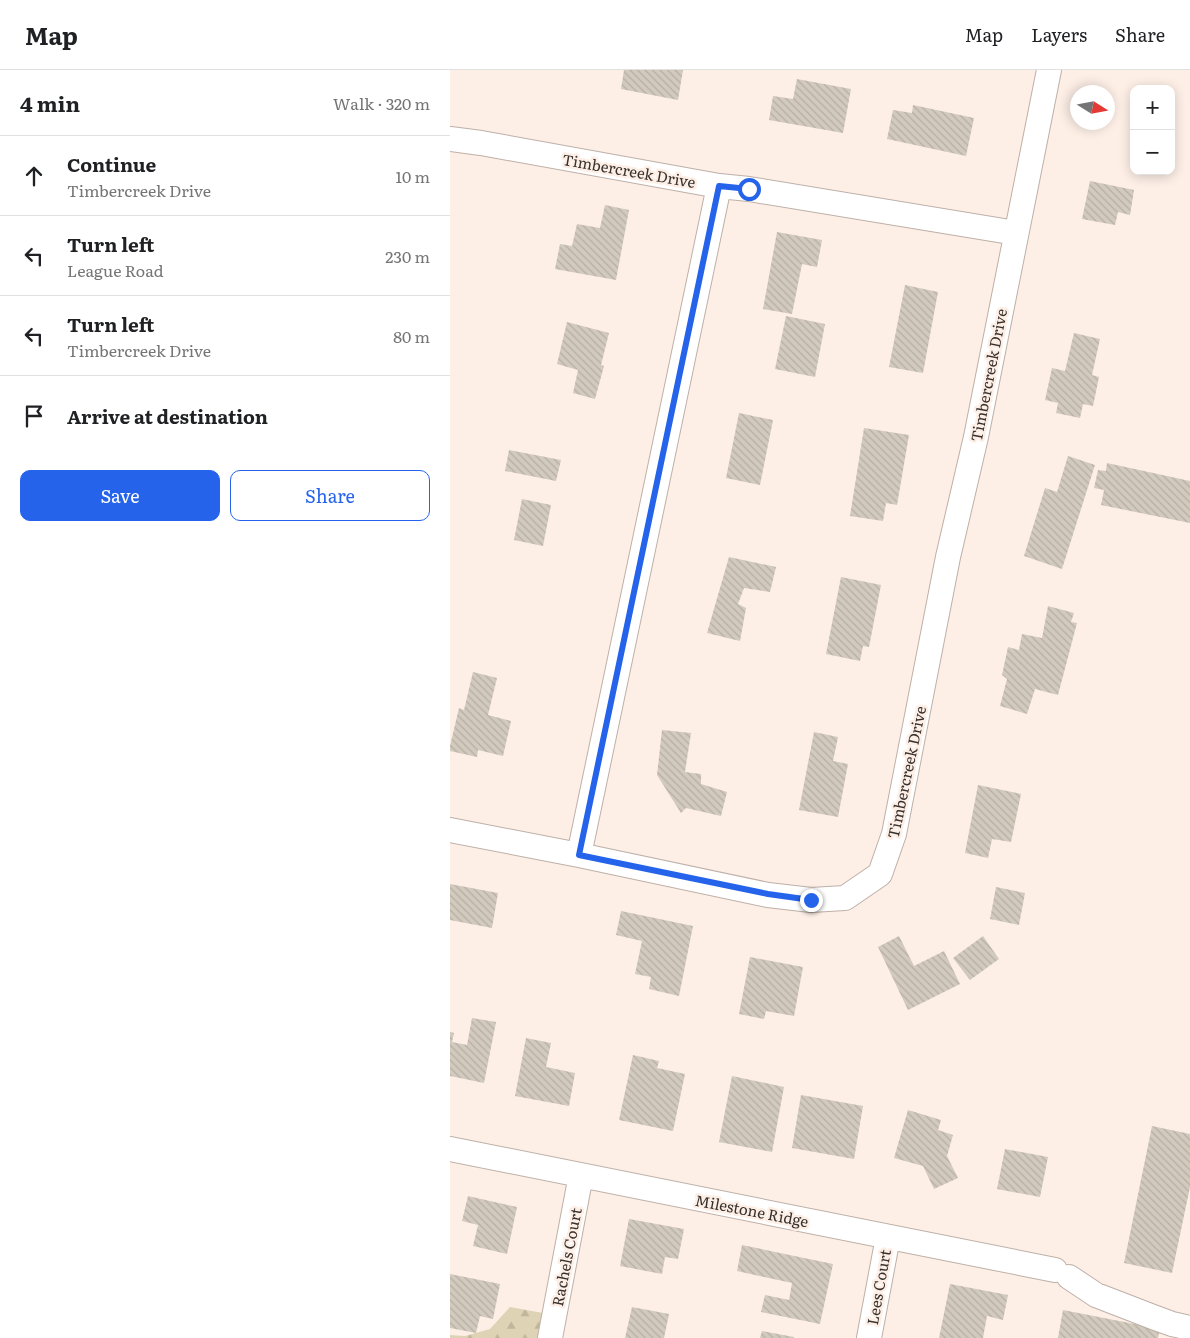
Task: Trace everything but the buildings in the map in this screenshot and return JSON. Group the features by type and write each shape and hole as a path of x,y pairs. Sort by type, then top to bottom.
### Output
{"street":[{"name":"Timbercreek Drive","path":"450,830 768,894 811,900 845,898 880,874 894,834 948,557 976,437 1049,70"},
{"name":"Timbercreek Drive","path":"450,139 719,186 749,189 1016,233"},
{"path":"579,855 719,186"},
{"name":"Milestone Ridge","path":"450,1149 1062,1274 1096,1295 1159,1320 1190,1328"},
{"name":"Rachels Court","path":"550,1338 581,1175"},
{"name":"Lees Court","path":"869,1338 888,1237"}],"green space":[{"path":"510,1307 543,1313 539,1338 450,1338 450,1335 465,1336 490,1329"}],"route":[{"path":"749,189 719,186 579,855 768,894 811,900"}]}
